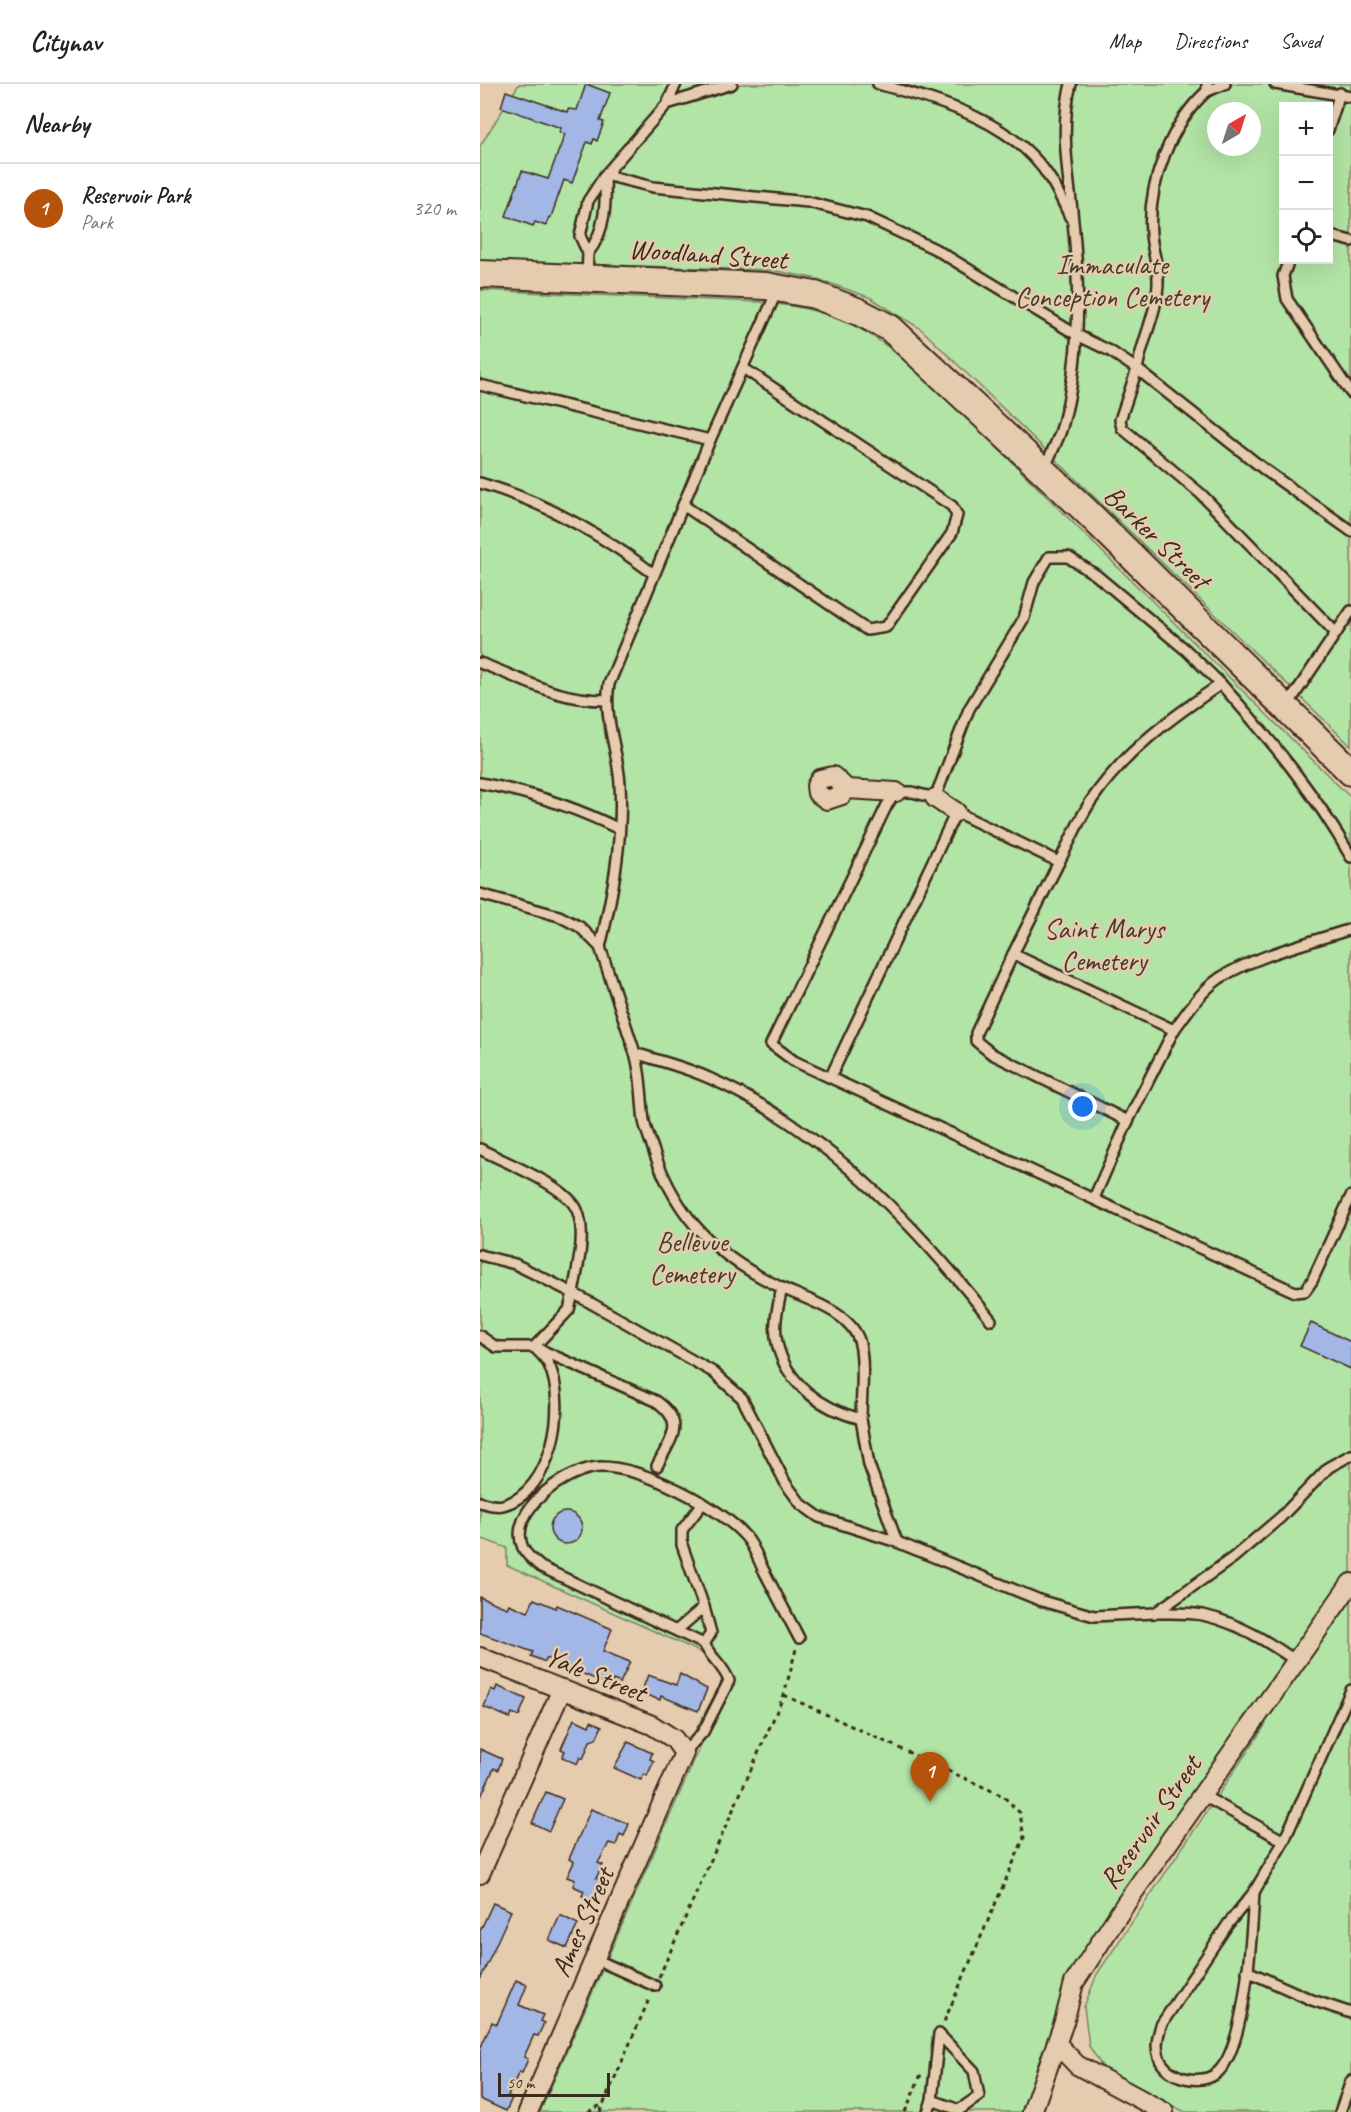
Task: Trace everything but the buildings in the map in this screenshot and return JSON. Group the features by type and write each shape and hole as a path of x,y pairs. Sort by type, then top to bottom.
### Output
{"main road":[{"name":"Woodland Street","path":"480,274 587,265 778,288 815,295 859,312 890,328 916,350"},
{"name":"Barker Street","path":"916,350 1044,471 1351,772"}],"street":[{"path":"847,789 896,792"},
{"path":"935,798 956,812"},
{"name":"Reservoir Street","path":"1032,2112 1057,2044 1074,1983 1202,1795 1351,1583"},
{"name":"Yale Street","path":"480,1657 651,1725 674,1739 684,1753"},
{"path":"480,1874 562,1689"},
{"name":"Ames Street","path":"528,2112 684,1753"},
{"path":"1057,2044 1077,2065 1164,2112"}],"lane":[{"path":"587,265 580,236 588,201 605,175 667,104 676,84"},
{"path":"667,104 732,84"},
{"path":"878,84 933,99 982,119 1007,135 1050,178 1074,223"},
{"path":"1044,471 1062,427 1077,335 1078,302 1074,223 1064,131 1071,84"},
{"path":"1226,84 1207,88 1184,117 1167,151 1159,177 1150,231 1158,285 1137,369 1120,420 1122,428 1201,494 1336,633"},
{"path":"1275,84 1351,96"},
{"path":"1333,117 1340,93"},
{"path":"587,265 599,240 606,205 605,175"},
{"path":"605,175 652,187 808,202 867,217 935,249 1137,369 1265,470 1351,531"},
{"path":"1333,236 1351,241"},
{"path":"1288,264 1283,276 1287,299 1351,393"},
{"path":"600,947 611,899 619,829 620,784 606,700 616,665 710,440 778,288"},
{"path":"683,505 867,630 886,627 952,533 957,515 952,506 743,368"},
{"path":"480,385 710,440"},
{"path":"480,483 513,493 577,525 623,551 654,574"},
{"path":"1351,856 1325,811 1274,744 1221,684 1186,650 1096,575 1068,557 1049,557 1034,582 1024,618 969,709 935,798 912,792 896,792 864,849 771,1044 794,1061 831,1076 1295,1292 1305,1290 1312,1281 1351,1196"},
{"path":"1286,708 1351,611"},
{"path":"480,663 528,686 559,695 587,700 606,700"},
{"path":"1128,1121 992,1054 976,1041 976,1033 1013,954 1091,801 1123,762 1166,721 1221,684"},
{"path":"480,783 530,794 586,812 619,829"},
{"path":"831,1076 956,812 1059,862"},
{"path":"480,894 559,916 580,927 600,947 635,1053 643,1094 644,1122 663,1174 683,1213 733,1260 782,1288 833,1312 847,1323 860,1342 861,1419 869,1465 897,1542"},
{"path":"1094,1198 1128,1121 1174,1030 1204,992 1220,978 1254,963 1351,929"},
{"path":"1013,954 1174,1030"},
{"path":"635,1053 708,1077 764,1107 807,1134 848,1168 944,1260 990,1320"},
{"path":"480,1149 556,1189 569,1198 577,1210 580,1230 569,1310 534,1347"},
{"path":"480,1256 515,1264 573,1293 728,1383 742,1398 786,1484 801,1504 819,1517 897,1542 1042,1601 1094,1616 1155,1612 1201,1615 1236,1625 1261,1637 1296,1661"},
{"path":"782,1288 776,1319 777,1342 783,1360 800,1387 815,1399 839,1413 861,1419"},
{"path":"480,1336 496,1347 534,1347 656,1401 671,1411 674,1419 673,1434 657,1466"},
{"path":"480,1502 500,1506 518,1499 537,1479 549,1454 557,1418 554,1385 548,1364 534,1347"},
{"path":"1155,1612 1234,1557 1281,1517 1329,1467 1351,1455"},
{"path":"684,1753 703,1732 729,1681 726,1672 710,1655 704,1644 541,1567 523,1549 520,1536 521,1524 548,1489 565,1476 603,1467 665,1484 704,1503 728,1519 748,1539 799,1638"},
{"path":"704,1503 682,1530 682,1545 711,1632 704,1644"},
{"path":"677,1630 704,1607"},
{"path":"1254,1893 1241,2020 1218,2072 1202,2080 1183,2078 1159,2059 1157,2042 1161,2025 1228,1924 1254,1893 1284,1841 1351,1690"},
{"path":"1202,1795 1284,1841"},
{"path":"595,1959 655,1986"},
{"path":"1247,1971 1312,2000 1351,2013"},
{"path":"932,2100 959,2110 979,2096 974,2071 939,2034"},
{"path":"928,2112 932,2100 939,2034"},
{"path":"1340,2112 1351,2081"}],"path":[{"path":"600,2112 784,1695 799,1638"},
{"path":"784,1695 1003,1796 1020,1813 1023,1838 939,2034"},
{"path":"905,2112 926,2063"},
{"path":"588,2112 603,2105"}],"green space":[{"name":"Immaculate Conception Cemetery","path":"519,84 1351,84 1351,746 921,329 871,298 818,279 771,270 480,261 480,146"},
{"path":"480,290 759,302 812,310 853,325 890,348 931,382 1351,798 1351,2112 1185,2112 1105,2071 1089,2046 1084,2007 1097,1974 1266,1724 1245,1716 1110,1913 1026,2112 540,2112 704,1738 694,1733 722,1681 717,1667 698,1651 507,1565 507,1548 480,1538"}],"place":[{"name":"Reservoir Park","path":"930,1802"}],"park label":[{"name":"Saint Marys Cemetery","path":"1104,944"},
{"name":"Bellevue Cemetery","path":"692,1257"}]}
